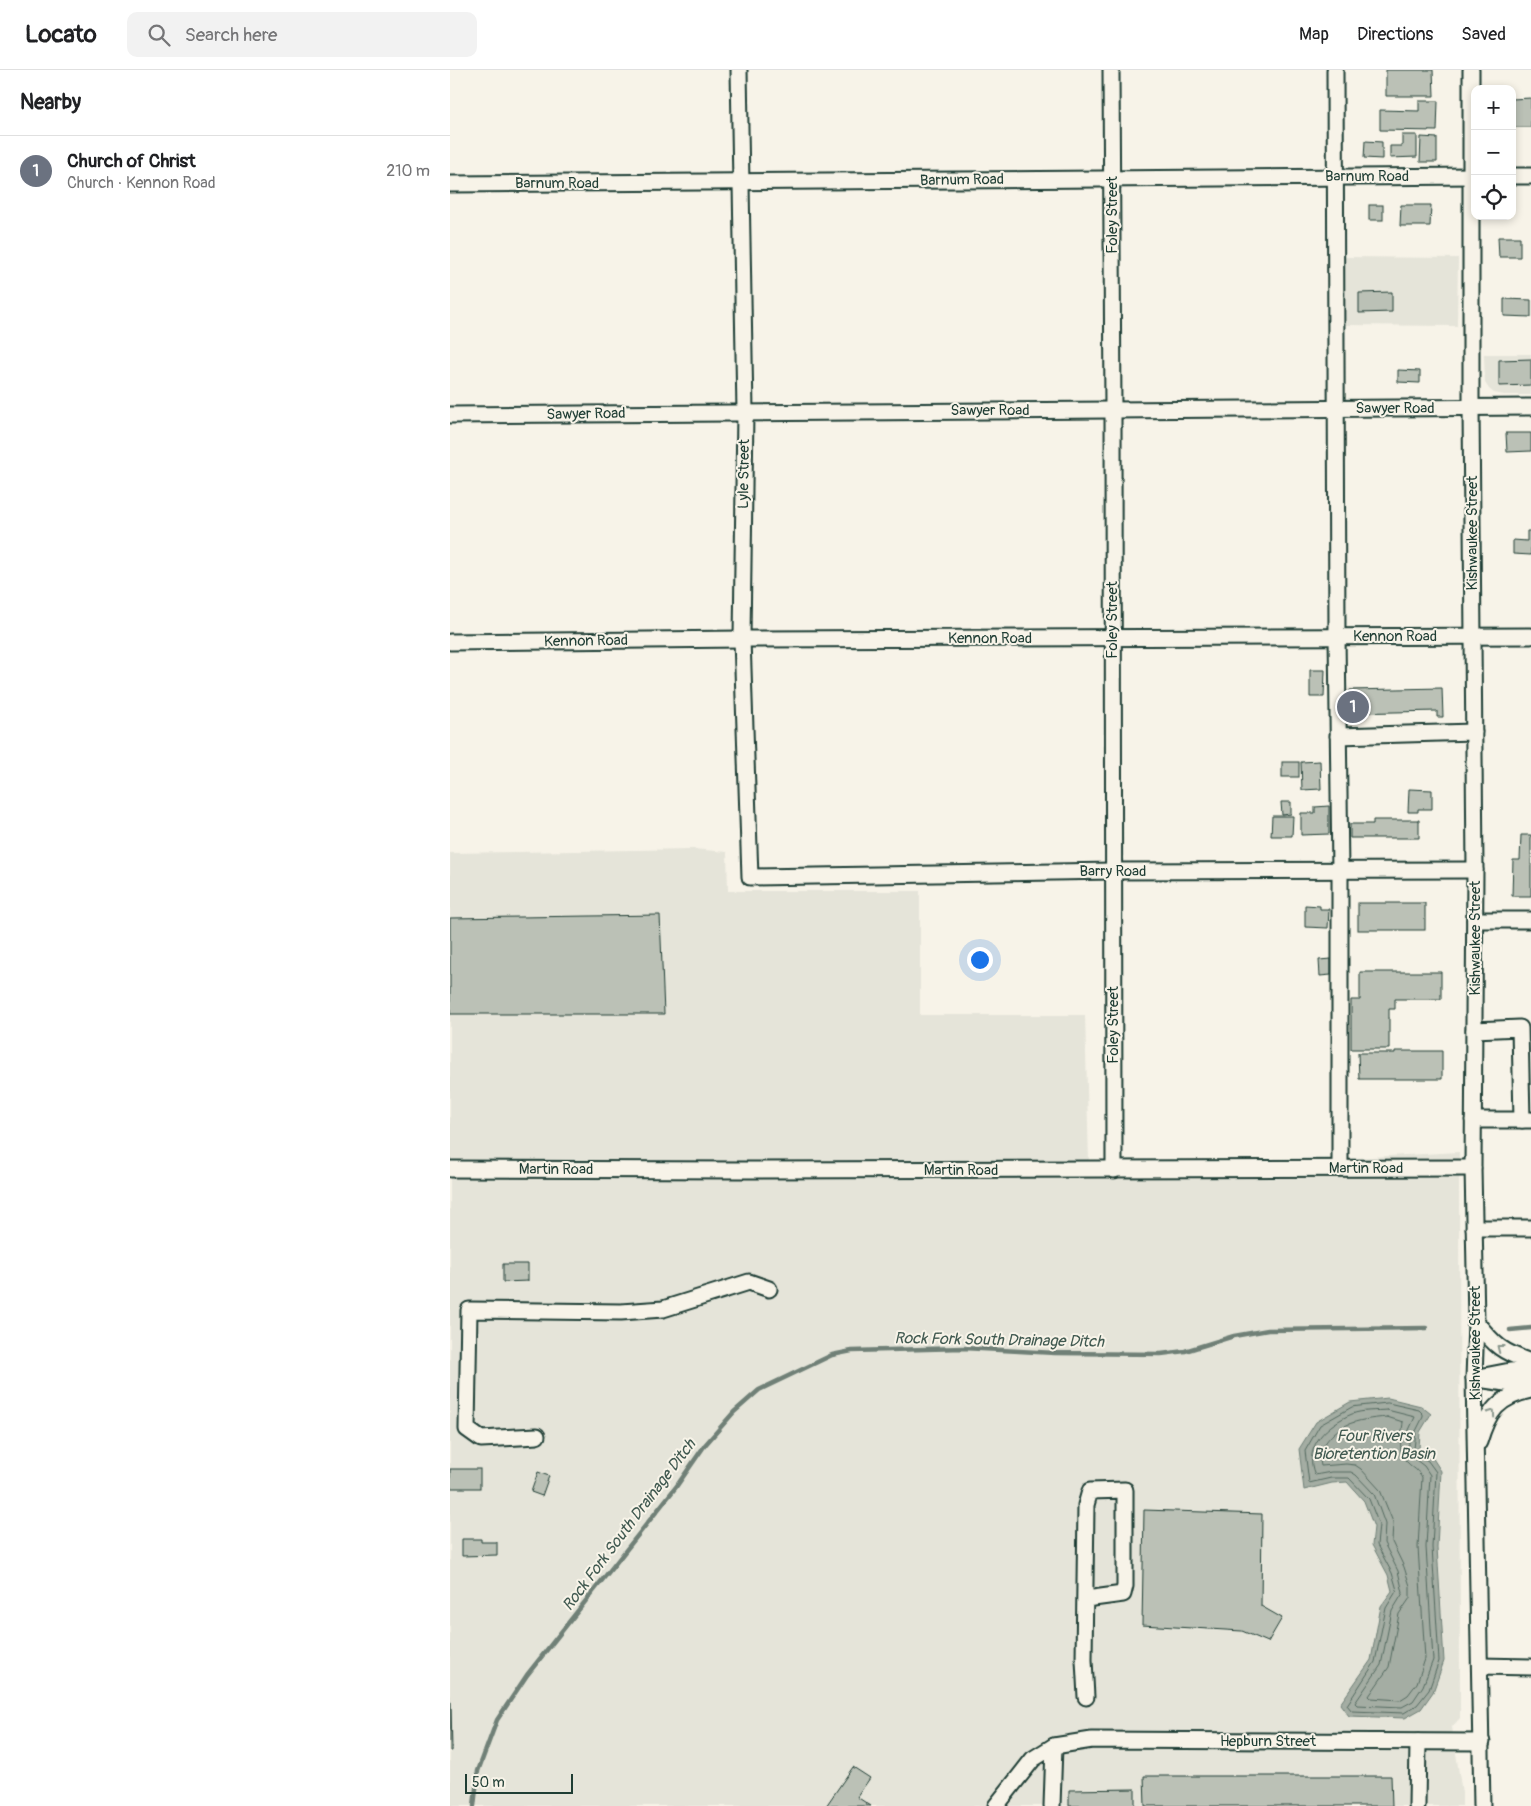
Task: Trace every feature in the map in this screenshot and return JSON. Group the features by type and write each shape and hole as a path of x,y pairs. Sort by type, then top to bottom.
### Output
{"street":[{"name":"Lyle Street","path":"739,70 745,412 742,639 750,877"},
{"name":"Foley Street","path":"1111,70 1114,1170"},
{"path":"1335,70 1340,1167"},
{"name":"Kishwaukee Street","path":"1472,70 1473,175"},
{"name":"Barnum Road","path":"450,184 1471,176"},
{"path":"1516,176 1531,176"},
{"name":"Kishwaukee Street","path":"1473,220 1471,408 1475,870 1473,1168 1476,1322 1474,1378 1482,1806"},
{"name":"Sawyer Road","path":"450,415 1531,407"},
{"name":"Kennon Road","path":"450,642 1531,636"},
{"path":"1338,736 1474,732"},
{"name":"Barry Road","path":"750,877 1113,871 1340,872 1475,870"},
{"path":"1475,920 1531,920"},
{"path":"1473,1120 1527,1120 1520,1028 1474,1030"},
{"name":"Martin Road","path":"450,1169 1114,1170 1340,1167 1473,1168"},
{"path":"1474,1228 1531,1228"},
{"path":"538,1436 481,1438 467,1429 468,1310 621,1312 663,1309 749,1282 769,1289"},
{"path":"1476,1322 1491,1341 1509,1355 1531,1362"},
{"path":"1474,1378 1510,1371 1531,1370"},
{"path":"1474,1378 1512,1384 1531,1384"},
{"path":"1475,1456 1483,1428 1493,1409 1508,1397 1531,1390"},
{"path":"1086,1599 1123,1594 1125,1586 1126,1490 1090,1491 1086,1505 1084,1660 1086,1697"},
{"path":"1480,1666 1531,1666"},
{"name":"Hepburn Street","path":"1054,1746 1092,1740 1482,1742"},
{"path":"1417,1806 1418,1742"},
{"path":"996,1806 1033,1759 1054,1746"},
{"path":"1052,1806 1054,1746"}],"shaded area":[{"path":"1343,257 1458,258 1457,326 1343,325"},
{"path":"1484,354 1531,354 1531,395 1504,395 1494,393 1489,389 1485,383"},
{"path":"693,849 727,852 728,891 920,891 920,1015 1085,1015 1089,1162 1335,1159 1459,1152 1460,1718 1452,1727 1462,1793 1462,1806 450,1806 450,853"}],"water":[{"name":"Four Rivers Bioretention Basin","path":"1388,1398 1421,1406 1431,1414 1420,1432 1419,1449 1432,1457 1441,1471 1437,1547 1444,1661 1433,1692 1421,1709 1405,1718 1349,1716 1340,1704 1371,1660 1381,1606 1392,1591 1388,1575 1372,1545 1374,1527 1364,1501 1347,1482 1332,1483 1304,1490 1299,1449 1316,1422 1350,1402"}],"building":[{"path":"1386,70 1433,70 1434,96 1386,96"},
{"path":"1531,98 1531,127 1516,127 1516,99"},
{"path":"1419,101 1438,101 1437,131 1380,130 1380,110 1419,111"},
{"path":"1402,135 1417,135 1417,157 1390,158 1390,146 1402,146"},
{"path":"1421,137 1437,138 1437,162 1420,162"},
{"path":"1365,141 1382,142 1382,159 1364,158"},
{"path":"1369,205 1383,205 1383,220 1369,220"},
{"path":"1401,205 1431,205 1430,226 1400,226"},
{"path":"1498,237 1520,237 1520,257 1499,257"},
{"path":"1392,292 1392,312 1359,313 1359,293"},
{"path":"1504,299 1531,300 1531,317 1504,316"},
{"path":"1531,359 1531,385 1499,386 1499,360"},
{"path":"1398,370 1420,371 1420,383 1398,382"},
{"path":"1506,433 1531,433 1531,451 1507,452"},
{"path":"1527,531 1531,531 1531,555 1513,554 1513,540 1527,541"},
{"path":"1310,670 1325,670 1324,697 1310,697"},
{"path":"1442,688 1443,717 1437,717 1437,711 1351,713 1350,690"},
{"path":"1320,761 1321,789 1302,790 1301,762"},
{"path":"1282,762 1299,762 1299,777 1282,777"},
{"path":"1409,789 1432,790 1432,809 1418,809 1418,812 1408,812"},
{"path":"1281,802 1291,802 1291,814 1282,815"},
{"path":"1329,806 1329,834 1301,835 1301,813 1315,813 1315,807"},
{"path":"1272,816 1293,816 1292,836 1271,836"},
{"path":"1373,820 1419,820 1419,838 1350,838 1350,824 1373,824"},
{"path":"1521,835 1531,835 1531,896 1512,896 1513,860 1520,860"},
{"path":"1358,903 1425,903 1425,930 1358,930"},
{"path":"1305,905 1329,909 1328,928 1305,927"},
{"path":"660,915 664,1014 450,1014 450,918"},
{"path":"1331,959 1331,975 1320,976 1319,960"},
{"path":"1360,972 1441,972 1441,999 1395,999 1395,1009 1389,1009 1389,1049 1351,1049 1351,1000 1360,1000"},
{"path":"1395,1051 1442,1051 1442,1079 1359,1079 1358,1053 1395,1053"},
{"path":"503,1264 528,1264 528,1281 503,1282"},
{"path":"450,1469 480,1469 480,1488 450,1488"},
{"path":"538,1472 549,1476 542,1496 531,1492"},
{"path":"1144,1510 1262,1514 1261,1606 1282,1618 1268,1642 1242,1631 1142,1625"},
{"path":"462,1539 481,1539 481,1542 497,1542 497,1555 462,1556"},
{"path":"451,1702 452,1751 450,1751"},
{"path":"853,1767 870,1778 857,1797 871,1806 826,1806"},
{"path":"1144,1776 1391,1776 1392,1806 1145,1806"},
{"path":"1135,1789 1135,1806 1069,1806 1069,1790"}],"waterway":[{"name":"Rock Fork South Drainage Ditch","path":"474,1806 478,1771 497,1720 527,1675 676,1487 705,1445 734,1412 759,1390 832,1355 852,1351 963,1348 1055,1353 1161,1354 1185,1351 1234,1336 1268,1330 1426,1328"},
{"name":"Rock Fork South Drainage Ditch","path":"1510,1330 1531,1328"}],"place":[{"name":"Church of Christ","path":"1353,707"}]}
